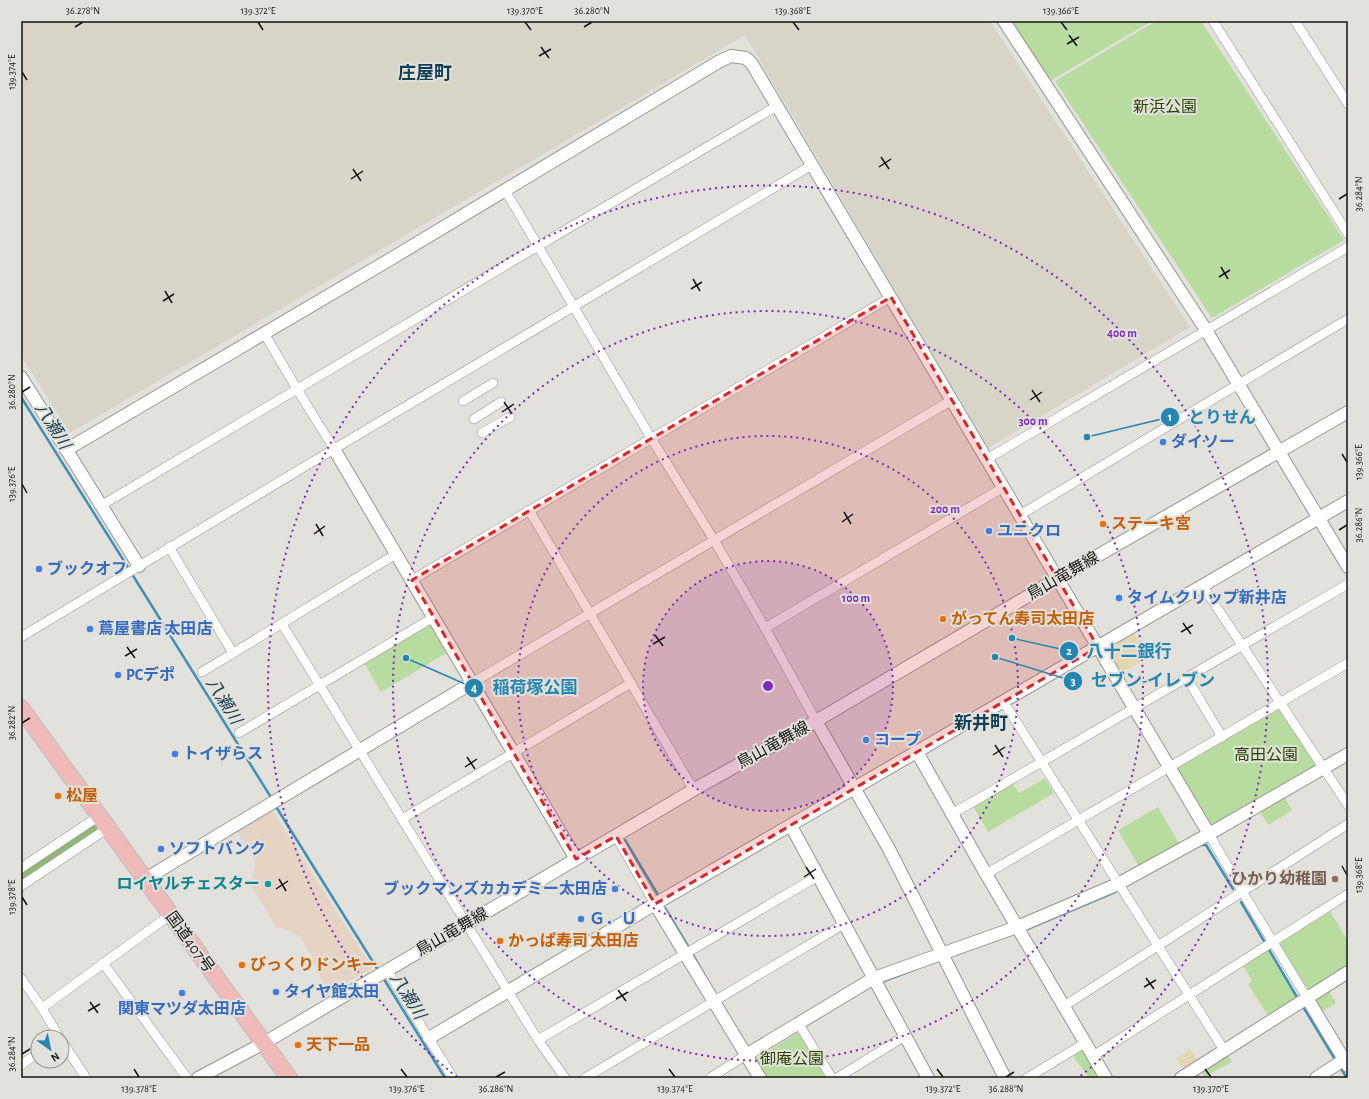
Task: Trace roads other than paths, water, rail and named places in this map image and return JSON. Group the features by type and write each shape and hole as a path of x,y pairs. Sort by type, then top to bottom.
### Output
{"highway":[{"name":"国道407号","path":"21,708 146,880 170,916 289,1078"}],"street":[{"path":"1004,21 1206,330 1348,567"},
{"path":"1213,21 1348,234"},
{"path":"1295,21 1348,104"},
{"path":"66,450 389,260 713,65 731,56 746,58 752,64 891,296 1242,891 1347,1061 1316,1078"},
{"path":"102,505 777,106"},
{"path":"21,637 169,547 812,165"},
{"path":"505,190 651,438 714,540 890,849 1005,1078"},
{"path":"987,459 1348,246"},
{"path":"412,580 891,296"},
{"path":"1020,514 1348,319"},
{"path":"264,333 434,617 576,859"},
{"path":"21,377 102,505 133,569"},
{"path":"463,401 493,383"},
{"path":"146,880 272,802 952,400"},
{"path":"474,418 501,402"},
{"name":"鳥山竜舞線","path":"198,1078 264,1043 695,789 816,721 1057,579 1348,412"},
{"path":"482,433 510,417"},
{"path":"765,628 1004,487"},
{"path":"429,1038 655,904 855,789 1318,517 1348,501"},
{"path":"529,510 589,614 689,782 695,789"},
{"path":"169,547 233,652"},
{"path":"202,672 396,554"},
{"path":"952,814 1187,678 1242,644 1348,584"},
{"path":"1202,585 1348,805"},
{"path":"239,734 434,617"},
{"path":"282,624 538,1040 565,1078"},
{"path":"986,874 1348,663"},
{"path":"1187,678 1222,737"},
{"path":"402,819 631,683"},
{"path":"1003,701 1224,1050"},
{"path":"917,752 986,874 1106,1078"},
{"path":"710,1078 874,978 1017,927 1118,884 1209,834 1348,754"},
{"path":"104,822 24,884 21,867 104,822"},
{"path":"1064,1006 1348,824"},
{"path":"791,826 928,1078"},
{"path":"616,836 655,904 760,1078"},
{"path":"538,1040 818,876"},
{"path":"1093,1056 1348,894"},
{"path":"42,1008 170,916"},
{"path":"585,1078 844,924"},
{"path":"103,963 187,1078"},
{"path":"383,972 429,1038 453,1078"},
{"path":"1181,1078 1348,972"},
{"path":"21,978 54,1029"},
{"path":"798,1023 832,1078"},
{"path":"837,1078 905,1036"},
{"path":"1027,1078 1085,1043"},
{"path":"70,1054 86,1078"},
{"path":"21,1064 30,1058"}],"waterway":[{"name":"八瀬川","path":"21,397 129,569"},
{"name":"八瀬川","path":"132,574 272,799"},
{"name":"八瀬川","path":"275,805 378,970"},
{"path":"625,840 658,895"},
{"path":"1201,845 1206,845 1233,889"},
{"path":"1025,930 1115,892"},
{"path":"1241,902 1298,999"},
{"path":"665,908 689,948"},
{"path":"692,953 709,983"},
{"path":"884,981 916,969"},
{"name":"八瀬川","path":"382,976 445,1078"},
{"path":"1302,1005 1336,1061"},
{"path":"1340,1067 1347,1078"}],"place":[{"name":"とりせん","path":"1087,437"},
{"name":"ダイソー","path":"1163,442"},
{"name":"ステーキ宮","path":"1103,524"},
{"name":"ユニクロ","path":"989,531"},
{"name":"ブックオフ","path":"39,569"},
{"name":"タイムクリップ新井店","path":"1119,598"},
{"name":"がってん寿司太田店","path":"943,619"},
{"name":"蔦屋書店 太田店","path":"90,629"},
{"name":"八十二銀行","path":"1012,638"},
{"name":"セブン-イレブン","path":"995,657"},
{"name":"稲荷塚公園","path":"406,658"},
{"name":"PCデポ","path":"118,675"},
{"name":"コープ","path":"866,740"},
{"name":"トイザらス","path":"175,754"},
{"name":"松屋","path":"58,796"},
{"name":"ソフトバンク","path":"161,849"},
{"name":"ひかり幼稚園","path":"1335,879"},
{"name":"ロイヤルチェスター","path":"268,884"},
{"name":"ブックマンズカカデミー太田店","path":"615,889"},
{"name":"Ｇ．Ｕ","path":"581,919"},
{"name":"かっぱ寿司 太田店","path":"500,941"},
{"name":"びっくりドンキー","path":"242,965"},
{"name":"タイヤ館太田","path":"276,992"},
{"name":"関東マツダ太田店","path":"182,993"},
{"name":"天下一品","path":"298,1045"}],"district":[{"name":"庄屋町","path":"425,74"},
{"name":"新井町","path":"981,724"}],"park label":[{"name":"新浜公園","path":"1165,107"},
{"name":"高田公園","path":"1266,755"},
{"name":"御庵公園","path":"792,1059"}]}
